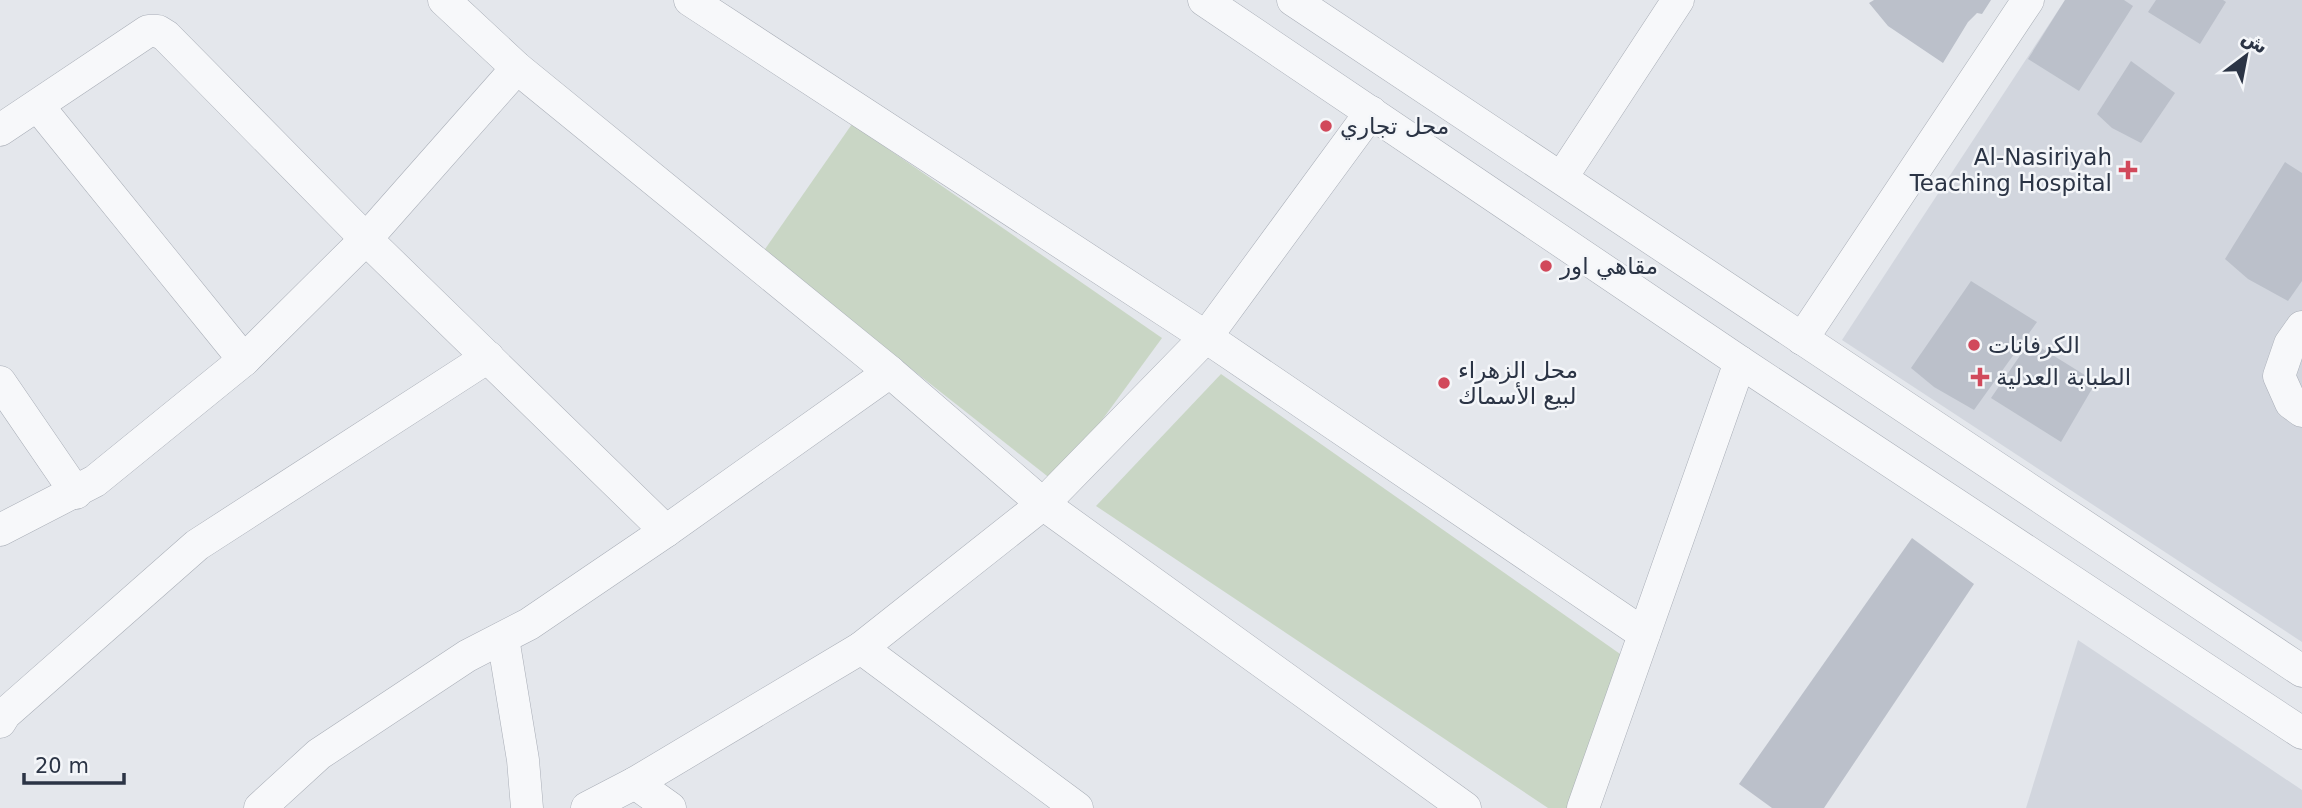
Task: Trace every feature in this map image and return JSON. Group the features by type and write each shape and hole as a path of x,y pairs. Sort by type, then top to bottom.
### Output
{"street":[{"path":"444,0 517,68 890,372 1043,504 1465,808"},
{"path":"690,0 1206,337 1644,634"},
{"path":"1204,0 1740,362 2302,733"},
{"path":"1562,177 1678,0"},
{"path":"1802,339 2028,0"},
{"path":"1283,54 1307,4 1802,339 2302,671"},
{"path":"0,130 148,31 158,31 166,36 366,239 666,531"},
{"path":"0,530 95,481 244,360 366,239 517,68"},
{"path":"38,106 244,360"},
{"path":"587,808 635,783 861,648 1043,504 1206,337 1371,113"},
{"path":"2302,327 2290,344 2279,376 2291,403 2302,411"},
{"path":"0,722 5,714 197,545 488,357"},
{"path":"1583,808 1740,362"},
{"path":"260,808 319,754 467,656 529,624 666,531 890,372"},
{"path":"0,382 76,493"},
{"path":"503,638 523,760 527,808"},
{"path":"861,648 1077,808"},
{"path":"635,783 670,808"}],"shaded area":[{"name":"Al-Nasiriyah Teaching Hospital","path":"2065,0 2302,0 2302,642 1842,340"},
{"path":"2078,640 2302,790 2302,808 2026,808"}],"green space":[{"path":"852,124 1162,338 1056,483 763,252"},
{"path":"1221,374 1623,656 1581,808 1548,808 1096,506"}],"building":[{"path":"1874,0 1991,0 1982,14 1977,13 1968,22 1943,63 1888,26 1869,3"},
{"path":"2065,0 2124,0 2133,6 2079,91 2028,59"},
{"path":"2156,0 2226,2 2200,44 2148,12"},
{"path":"2131,61 2175,93 2141,143 2112,128 2097,114"},
{"path":"2285,162 2302,173 2302,281 2288,301 2248,279 2225,259"},
{"name":"الكرفانات","path":"1971,281 2037,322 1974,410 1934,387 1911,368"},
{"path":"2030,341 2096,382 2061,442 1991,398"},
{"path":"1912,538 1974,584 1824,808 1772,808 1739,784"}],"place":[{"name":"محل تجاري","path":"1326,126"},
{"name":"Al-Nasiriyah Teaching Hospital","path":"2128,170"},
{"name":"مقاهي اور","path":"1546,266"},
{"name":"الكرفانات","path":"1974,345"},
{"name":"الطبابة العدلية","path":"1980,377"},
{"name":"محل الزهراء لبيع الأسماك","path":"1444,383"}]}
